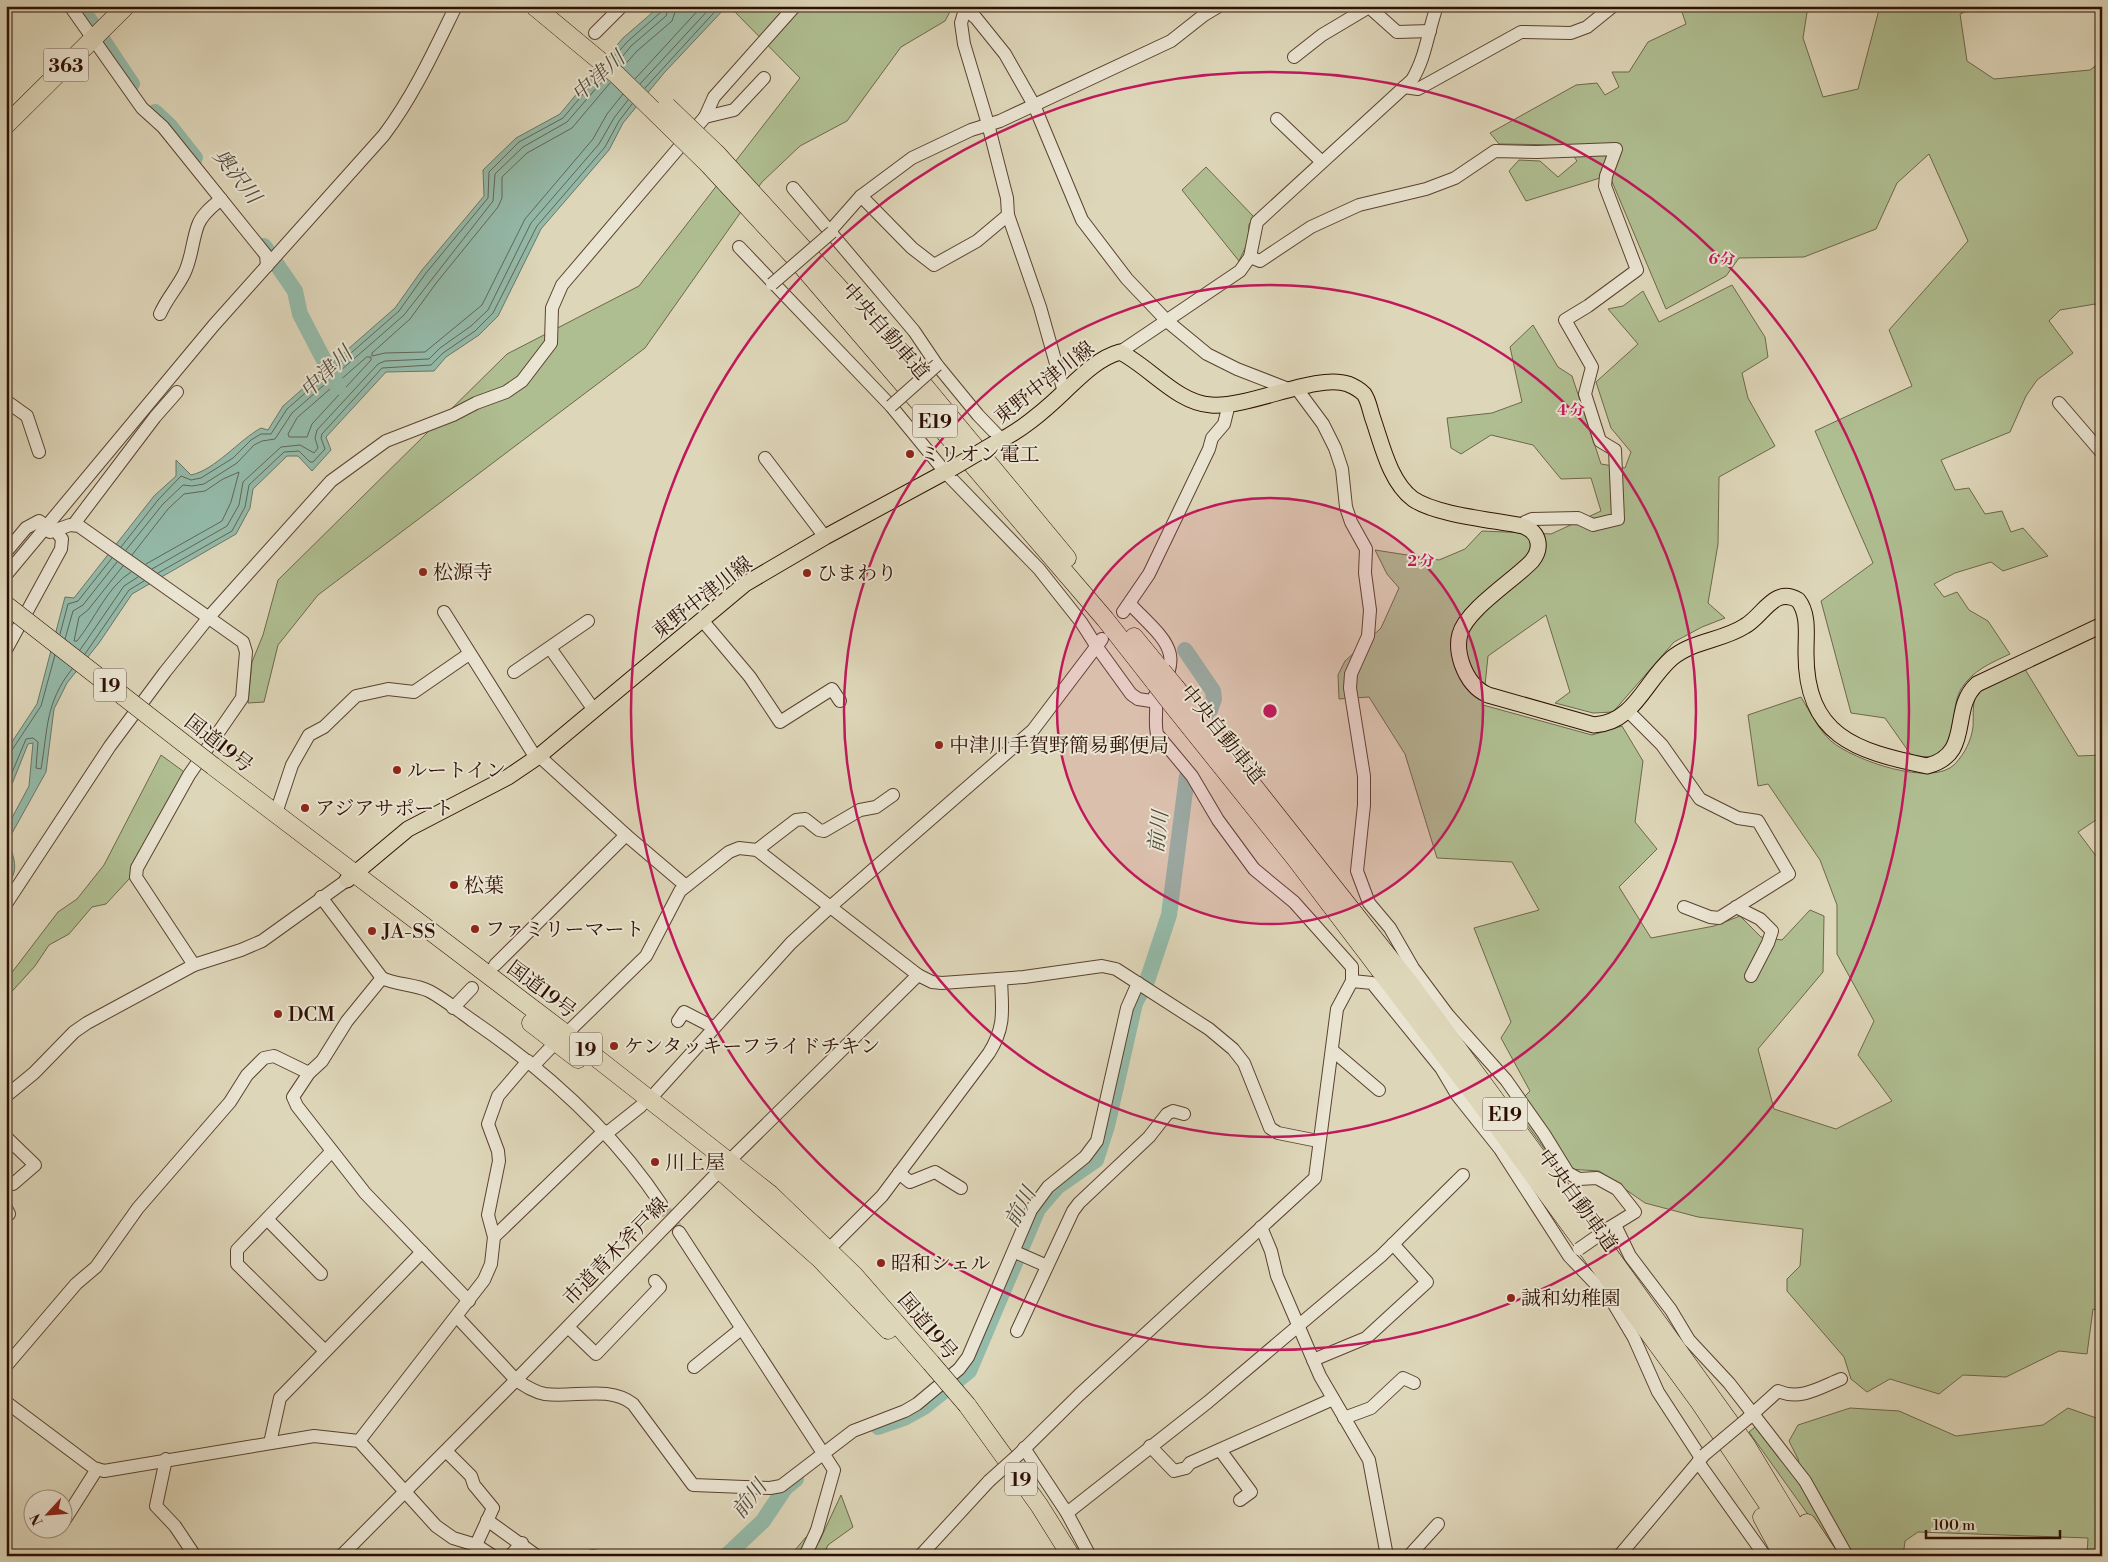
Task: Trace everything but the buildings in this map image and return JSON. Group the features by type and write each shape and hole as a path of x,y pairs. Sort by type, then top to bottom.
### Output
{"highway":[{"name":"363","path":"6,125 126,6"},
{"name":"中央自動車道","path":"534,6 618,75 712,159"},
{"name":"中央自動車道","path":"551,6 624,66 712,159 1164,688 1410,984 1746,1445 1813,1556"},
{"name":"国道19号","path":"6,605 210,769 276,813 351,877"},
{"name":"国道19号","path":"6,619 210,769 645,1102 724,1166 928,1366"},
{"name":"中央自動車道","path":"1164,688 1480,1102 1662,1350 1735,1454 1799,1556"},
{"name":"国道19号","path":"724,1166 770,1194 879,1301 928,1366 1034,1498 1071,1556"},
{"path":"1662,1350 1694,1408 1744,1484 1783,1556"},
{"path":"1710,1396 1742,1432 1783,1487 1828,1556"},
{"name":"国道19号","path":"963,1408 1059,1556"}],"main road":[{"name":"東野中津川線","path":"351,877 408,829 508,777 538,757 745,584 825,537 948,471 1024,427 1076,380 1109,355 1120,352 1190,399 1210,405 1251,401 1336,382 1349,385 1360,391 1367,402 1397,481 1407,494 1417,502 1430,508 1523,526"},
{"path":"1523,526 1536,535 1539,541 1538,551 1526,567 1472,614 1462,627 1458,648 1467,676 1480,692 1586,723 1602,725 1616,720 1628,712 1665,665 1684,649 1743,628 1758,616 1772,600 1778,597 1792,596 1802,605 1805,614 1806,670 1810,690 1817,708 1827,722 1845,740 1858,748 1927,766 1938,763 1952,749 1958,739 1964,700 1977,684 2102,625"}],"street":[{"path":"70,6 142,108 163,127 272,262"},
{"path":"6,575 49,529 183,361 384,135 402,112 420,80 456,6"},
{"path":"595,33 622,6"},
{"path":"6,904 110,746 209,617 331,481 386,441 506,392 522,381 550,343 552,308 562,285 705,116 714,97 795,6"},
{"path":"772,284 831,231 861,196 912,158 954,137 1000,121 1171,41 1218,6"},
{"path":"1120,352 1240,271 1250,257 1257,222 1404,87 1420,67 1437,6"},
{"path":"1404,87 1418,89 1521,32 1571,33 1587,27 1613,6"},
{"path":"1064,392 1040,307 1008,215 1007,198 988,124 964,44 961,24 966,7 979,12 1005,54 1034,105 1082,220 1127,279 1167,321 1207,354 1237,369 1294,390 1323,424 1335,448 1342,469 1346,507 1351,522 1366,549 1365,573 1370,610 1368,636 1354,664 1350,688 1362,752 1364,776 1364,805 1356,864 1369,902 1392,940 1448,1015 1506,1080 1544,1134 1568,1173 1579,1179 1597,1178 1617,1189 1635,1212 1574,1253"},
{"path":"1294,58 1322,35 1369,7 1397,32 1430,31"},
{"path":"705,116 734,110 764,78"},
{"path":"1277,118 1322,162"},
{"path":"1250,257 1260,261 1311,227 1360,205 1426,189 1455,178 1496,151 1537,152 1616,149 1604,186 1637,270 1565,320 1592,367 1585,394 1600,441 1615,450 1618,519 1593,525 1578,518 1532,519 1525,522 1523,526"},
{"path":"793,188 914,331 937,365 998,442"},
{"path":"861,196 912,248 934,265 977,241 1008,215"},
{"path":"160,314 167,297 184,275 193,250 198,224 221,199"},
{"path":"739,247 772,284 890,406 1039,569 1100,643 1131,694 1145,701 1151,701 1164,688"},
{"path":"890,406 937,365"},
{"path":"77,525 177,392"},
{"path":"6,401 27,416 39,452"},
{"path":"2060,403 2102,453"},
{"path":"920,1556 989,1481 1315,1178 1318,1141 1337,1009 1352,981 1357,964 1294,902 1254,869 1218,820 1192,776 1157,734 1155,725 1170,666 1171,654 1162,638 1126,608 1149,574 1209,449 1212,438 1224,424 1229,404"},
{"path":"765,458 825,537"},
{"path":"6,552 30,525 39,521 62,539 62,549 6,650"},
{"path":"49,529 77,525 243,642 246,652 242,698 189,775 137,868 136,877 194,965"},
{"path":"444,612 469,654 538,757 686,886"},
{"path":"702,620 750,677 780,722 832,690 840,701"},
{"path":"514,672 588,622"},
{"path":"494,1238 606,1132 645,1102 791,943 1033,730 1100,643"},
{"path":"550,648 594,710"},
{"path":"276,813 292,765 308,735 324,727 356,696 388,689 414,692 469,654"},
{"path":"1628,712 1662,745 1700,799 1738,818 1758,821 1789,874 1719,918 1710,918 1684,907"},
{"path":"757,850 800,818 819,830 824,831 860,810 876,807 893,795"},
{"path":"495,965 626,835"},
{"path":"359,1441 458,1318 488,1275 494,1238 488,1215 499,1161 498,1152 488,1124 498,1096 646,956 680,891 729,852 740,848 757,850 918,975 932,982 1001,979 1102,966 1116,969 1209,1029 1242,1058 1270,1128 1278,1133 1318,1141"},
{"path":"6,1096 34,1073 74,1032 194,965 262,941 351,877"},
{"path":"322,897 382,978 392,983 428,990 531,1063 606,1132 631,1162 661,1204"},
{"path":"1736,907 1760,919 1772,931 1751,976"},
{"name":"市道青木斧戸線","path":"341,1556 516,1380 724,1166 918,975"},
{"path":"382,978 347,1021 322,1061 309,1073 293,1097 365,1193 469,1301"},
{"path":"828,1249 882,1196 999,1038 1003,1022 1001,979"},
{"path":"1352,981 1372,983 1441,1068 1457,1095 1517,1173 1574,1253 1612,1301 1634,1338 1658,1392 1765,1556"},
{"path":"458,1318 516,1380 542,1394 612,1394 626,1398 633,1404 692,1486 770,1488 780,1486 853,1431 905,1411 917,1404 959,1369 968,1357 1015,1252 1031,1210 1048,1187 1085,1157 1097,1141 1127,1008 1138,983"},
{"path":"453,1008 472,988"},
{"path":"678,1021 684,1012 713,1027"},
{"path":"1332,1050 1380,1090"},
{"path":"6,1366 76,1284 96,1267 138,1208 230,1102 247,1075 264,1058 274,1056 309,1073"},
{"path":"1016,1331 1079,1203 1149,1137 1167,1114 1172,1111 1184,1114"},
{"path":"6,1137 35,1165 12,1184"},
{"path":"325,1351 237,1264 237,1250 332,1151"},
{"path":"899,1173 910,1182 935,1172 961,1188"},
{"path":"1067,1513 1208,1402 1298,1326 1393,1244 1463,1176"},
{"path":"267,1219 320,1274"},
{"path":"1612,1226 1630,1256 1671,1310 1689,1340 1805,1481 1847,1556"},
{"path":"1261,1227 1298,1326 1313,1360 1333,1399 1369,1460 1387,1556"},
{"path":"679,1232 741,1329 824,1451 834,1470 817,1530 805,1556"},
{"path":"1313,1360 1366,1338 1427,1282 1393,1244"},
{"path":"270,1443 280,1398 422,1252"},
{"path":"1015,1252 1047,1266"},
{"path":"568,1327 596,1354 660,1287 655,1281"},
{"path":"694,1367 741,1329"},
{"path":"1344,1418 1371,1408 1403,1378 1414,1383"},
{"path":"1619,1556 1701,1458 1778,1391 1792,1395 1804,1395 1841,1379"},
{"path":"1150,1446 1174,1471 1186,1468 1190,1463 1333,1399"},
{"path":"6,1402 97,1469 104,1471 166,1459 314,1436 359,1441 436,1526 453,1538 476,1545 493,1556"},
{"path":"1220,1450 1252,1492 1240,1500"},
{"path":"446,1451 471,1476 474,1485 492,1508 476,1545"},
{"path":"1021,1451 1067,1513 1090,1556"},
{"path":"166,1459 156,1506 175,1526 195,1556"},
{"path":"72,1508 97,1469"},
{"path":"487,1520 522,1543 536,1556"},
{"path":"1409,1556 1438,1524"},
{"path":"510,1556 522,1543"}],"shaded area":[{"path":"736,6 953,6 945,21 901,47 847,121 800,146 762,182 645,348 318,595 278,645 264,702 248,703 252,662 263,635 278,580 507,354 639,286 800,78 733,10"},
{"path":"1680,6 1808,6 1803,38 1823,97 1858,89 1880,6 1979,6 1960,14 1967,61 1994,79 2090,70 2102,61 2102,313 2095,304 2060,310 2049,321 2073,353 2037,380 2026,396 2010,432 1941,460 1955,490 1969,488 1985,514 2002,511 2011,532 2023,528 2048,556 2003,571 1991,562 1955,573 1934,584 1944,597 1957,592 1969,610 1988,621 2010,654 1977,672 1961,689 1957,700 1952,737 1948,746 1941,753 1929,756 1911,755 1885,718 1851,713 1821,601 1873,563 1815,431 1912,386 1889,330 1968,241 1929,154 1897,183 1876,229 1804,257 1739,258 1726,276 1666,309 1605,165 1600,178 1526,201 1509,171 1519,160 1540,161 1558,177 1577,161 1566,145 1499,144 1490,133 1576,85 1597,83 1605,95 1619,87 1612,72 1629,72 1648,42 1686,24"},
{"path":"1206,167 1255,218 1249,224 1248,242 1239,261 1182,190"},
{"path":"1732,285 1765,337 1768,357 1742,373 1748,398 1775,446 1719,477 1718,544 1708,603 1725,618 1702,627 1674,642 1613,712 1593,713 1555,703 1570,692 1546,615 1488,656 1483,705 1592,735 1622,726 1643,761 1635,822 1657,849 1619,887 1651,938 1714,926 1740,916 1761,937 1782,940 1810,910 1824,916 1823,972 1758,1049 1774,1109 1836,1129 1892,1101 1858,1055 1874,1021 1837,954 1837,905 1820,860 1768,784 1758,786 1748,715 1801,697 1814,720 1831,741 1856,756 1893,769 1929,773 1944,771 1955,764 1969,742 1973,727 1974,704 1979,690 1993,680 2023,666 2078,756 2102,755 2102,816 2078,832 2102,864 2102,1311 2093,1309 2087,1354 2059,1351 2006,1377 1963,1375 1939,1394 1890,1379 1867,1392 1851,1379 1844,1357 1787,1291 1787,1279 1800,1266 1803,1229 1698,1217 1645,1203 1599,1171 1568,1169 1561,1159 1551,1158 1514,1107 1530,1091 1501,1038 1511,1022 1474,928 1539,910 1512,862 1437,858 1405,754 1369,697 1339,699 1338,675 1345,661 1381,628 1399,588 1387,574 1375,550 1439,560 1465,549 1482,531 1551,534 1601,511 1591,478 1561,479 1533,445 1491,435 1461,454 1451,448 1447,418 1492,413 1522,402 1510,347 1533,325 1558,367 1572,376 1601,464 1625,468 1631,452 1611,428 1596,382 1638,344 1608,309 1623,306 1643,291 1659,322"},
{"path":"161,755 187,774 130,878 106,904 92,907 69,934 49,945 35,966 6,998 6,976 13,971 58,912 77,899 104,865"},
{"path":"1850,1408 1899,1411 1956,1436 2043,1425 2068,1408 2099,1419 2102,1417 2102,1556 2087,1556 2088,1538 1918,1532 1905,1541 1903,1556 1855,1556 1843,1539 1827,1541 1749,1432 1755,1427 1788,1469 1799,1461 1789,1441 1798,1425"},
{"path":"841,1495 853,1527 828,1545 823,1556 790,1556 806,1537 819,1542"}],"water":[{"name":"中津川","path":"660,6 727,6 664,73 623,123 609,150 541,229 498,316 479,335 446,357 434,371 386,372 326,437 331,450 312,471 298,456 287,456 253,489 250,508 236,534 132,594 99,643 67,683 54,709 46,772 11,835 11,849 15,866 6,888 6,829 29,786 33,743 28,744 6,799 6,751 37,704 65,597 74,598 154,496 176,476 176,460 191,475 218,461 261,428 268,430 283,406 395,308 422,270 484,196 483,170 516,138 560,114 623,38"}],"waterway":[{"name":"奥沢川","path":"80,6 132,84"},
{"name":"奥沢川","path":"155,112 169,125 195,158"},
{"name":"奥沢川","path":"264,246 295,291 300,314 338,387"},
{"name":"前川","path":"1185,650 1213,691 1214,699 1210,710"},
{"name":"前川","path":"878,1427 904,1418 924,1407 969,1371 1038,1209 1057,1187 1096,1160 1107,1126 1135,1003 1147,981 1169,915 1187,776"},
{"name":"前川","path":"726,1556 763,1521 785,1488 796,1479"},
{"path":"2096,1556 2102,1546"}],"tunnel":[{"path":"661,1204 677,1229"}],"place":[{"name":"ミリオン電工","path":"910,454"},
{"name":"松源寺","path":"423,572"},
{"name":"ひまわり","path":"807,573"},
{"name":"中津川手賀野簡易郵便局","path":"939,745"},
{"name":"ルートイン","path":"397,770"},
{"name":"アジアサポート","path":"305,808"},
{"name":"松葉","path":"454,885"},
{"name":"ファミリーマート","path":"475,929"},
{"name":"JA-SS","path":"372,931"},
{"name":"DCM","path":"278,1014"},
{"name":"ケンタッキーフライドチキン","path":"614,1046"},
{"name":"川上屋","path":"655,1162"},
{"name":"昭和シェル","path":"881,1263"},
{"name":"誠和幼稚園","path":"1511,1298"}]}
